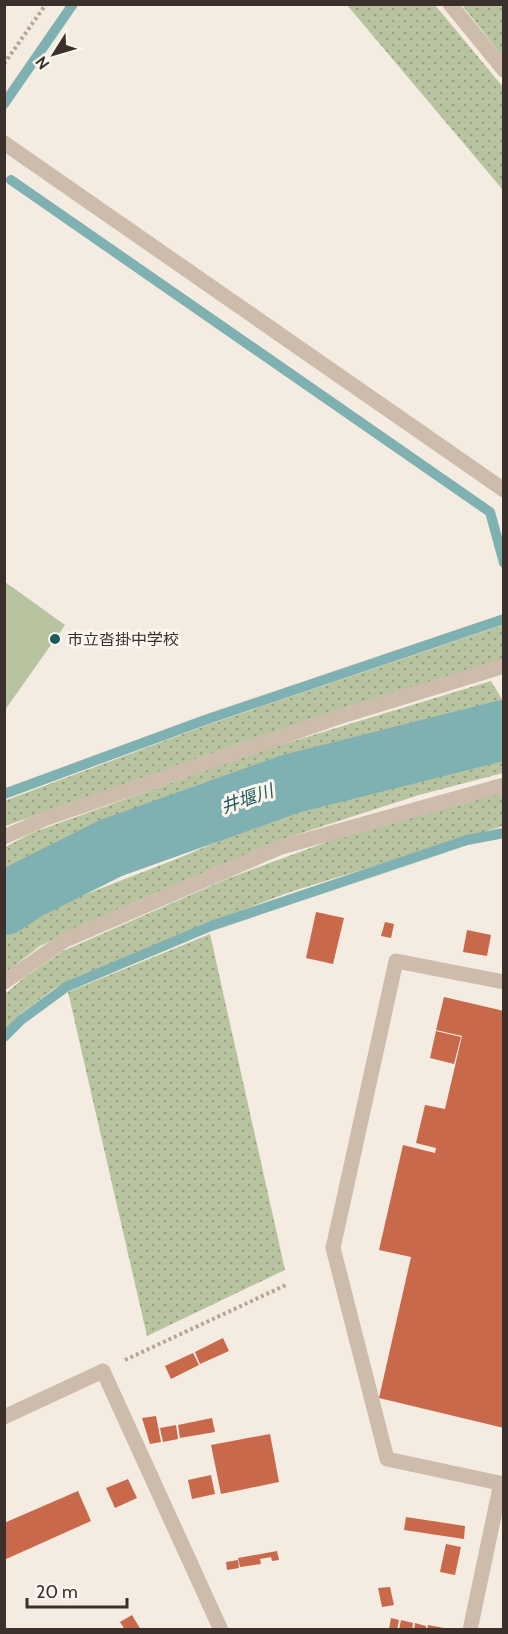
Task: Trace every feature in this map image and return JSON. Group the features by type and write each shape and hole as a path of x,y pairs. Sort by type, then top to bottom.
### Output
{"street":[{"path":"450,4 504,70"},
{"path":"4,143 504,490"},
{"path":"4,837 47,818 345,714 504,666"},
{"path":"4,982 65,940 281,847 504,785"},
{"path":"470,1629 502,1483 387,1459 333,1248 396,962 504,982"},
{"path":"4,1417 103,1371 220,1629"}],"path":[{"path":"4,64 46,4"},
{"path":"103,1371 286,1285"}],"green space":[{"path":"347,5 435,5 503,87 503,190"},
{"path":"462,5 503,5 503,57"},
{"path":"5,582 65,625 5,710"},
{"path":"503,625 503,661 250,740 5,826 4,801 207,725"},
{"path":"491,681 503,701 503,714 277,775 56,855 5,883 5,847 34,832 251,754"},
{"path":"503,743 503,773 419,795 277,841 91,921 40,946 5,973 5,936 40,912 184,856 290,810"},
{"path":"503,791 503,826 290,892 201,926 55,988 19,1015 5,1032 5,994 63,951 229,878 357,831"},
{"path":"210,934 285,1270 147,1336 68,992"}],"building":[{"path":"316,912 344,918 333,964 306,958"},
{"path":"385,922 394,924 391,938 381,936"},
{"path":"467,930 491,935 487,956 463,952"},
{"path":"444,997 504,1011 504,1428 379,1398 411,1257 379,1250 403,1145 435,1153 436,1148 416,1143 425,1105 445,1109 462,1036 436,1030"},
{"path":"436,1031 461,1037 454,1064 430,1058"},
{"path":"223,1338 229,1351 200,1364 195,1352"},
{"path":"193,1353 199,1365 171,1379 165,1366"},
{"path":"156,1416 161,1442 150,1444 142,1418"},
{"path":"212,1418 215,1432 180,1438 178,1425"},
{"path":"176,1425 178,1439 163,1442 160,1428"},
{"path":"270,1434 279,1482 221,1494 211,1445"},
{"path":"211,1475 215,1494 192,1499 188,1480"},
{"path":"128,1479 137,1498 115,1508 106,1488"},
{"path":"78,1491 91,1521 4,1560 4,1523"},
{"path":"406,1517 465,1526 464,1539 404,1530"},
{"path":"446,1544 461,1547 455,1575 440,1572"},
{"path":"277,1551 279,1560 272,1561 271,1557 260,1559 261,1564 240,1567 238,1558"},
{"path":"238,1560 239,1568 227,1570 226,1562"},
{"path":"390,1587 394,1605 382,1607 378,1588"},
{"path":"132,1615 141,1630 125,1630 120,1622"},
{"path":"391,1618 399,1620 397,1630 389,1629"},
{"path":"401,1620 413,1623 412,1630 399,1630"},
{"path":"415,1623 426,1626 426,1630 414,1630"},
{"path":"428,1625 444,1628 444,1630 427,1630"}],"waterway":[{"path":"4,104 73,4"},
{"path":"11,180 490,512 504,563"},
{"path":"4,794 205,720 504,619"},
{"name":"井堰川","path":"4,905 25,891 111,848 290,784 504,730"},
{"path":"4,1037 21,1020 66,987 211,926 467,840 504,833"}],"place":[{"name":"市立沓掛中学校","path":"55,639"}]}
